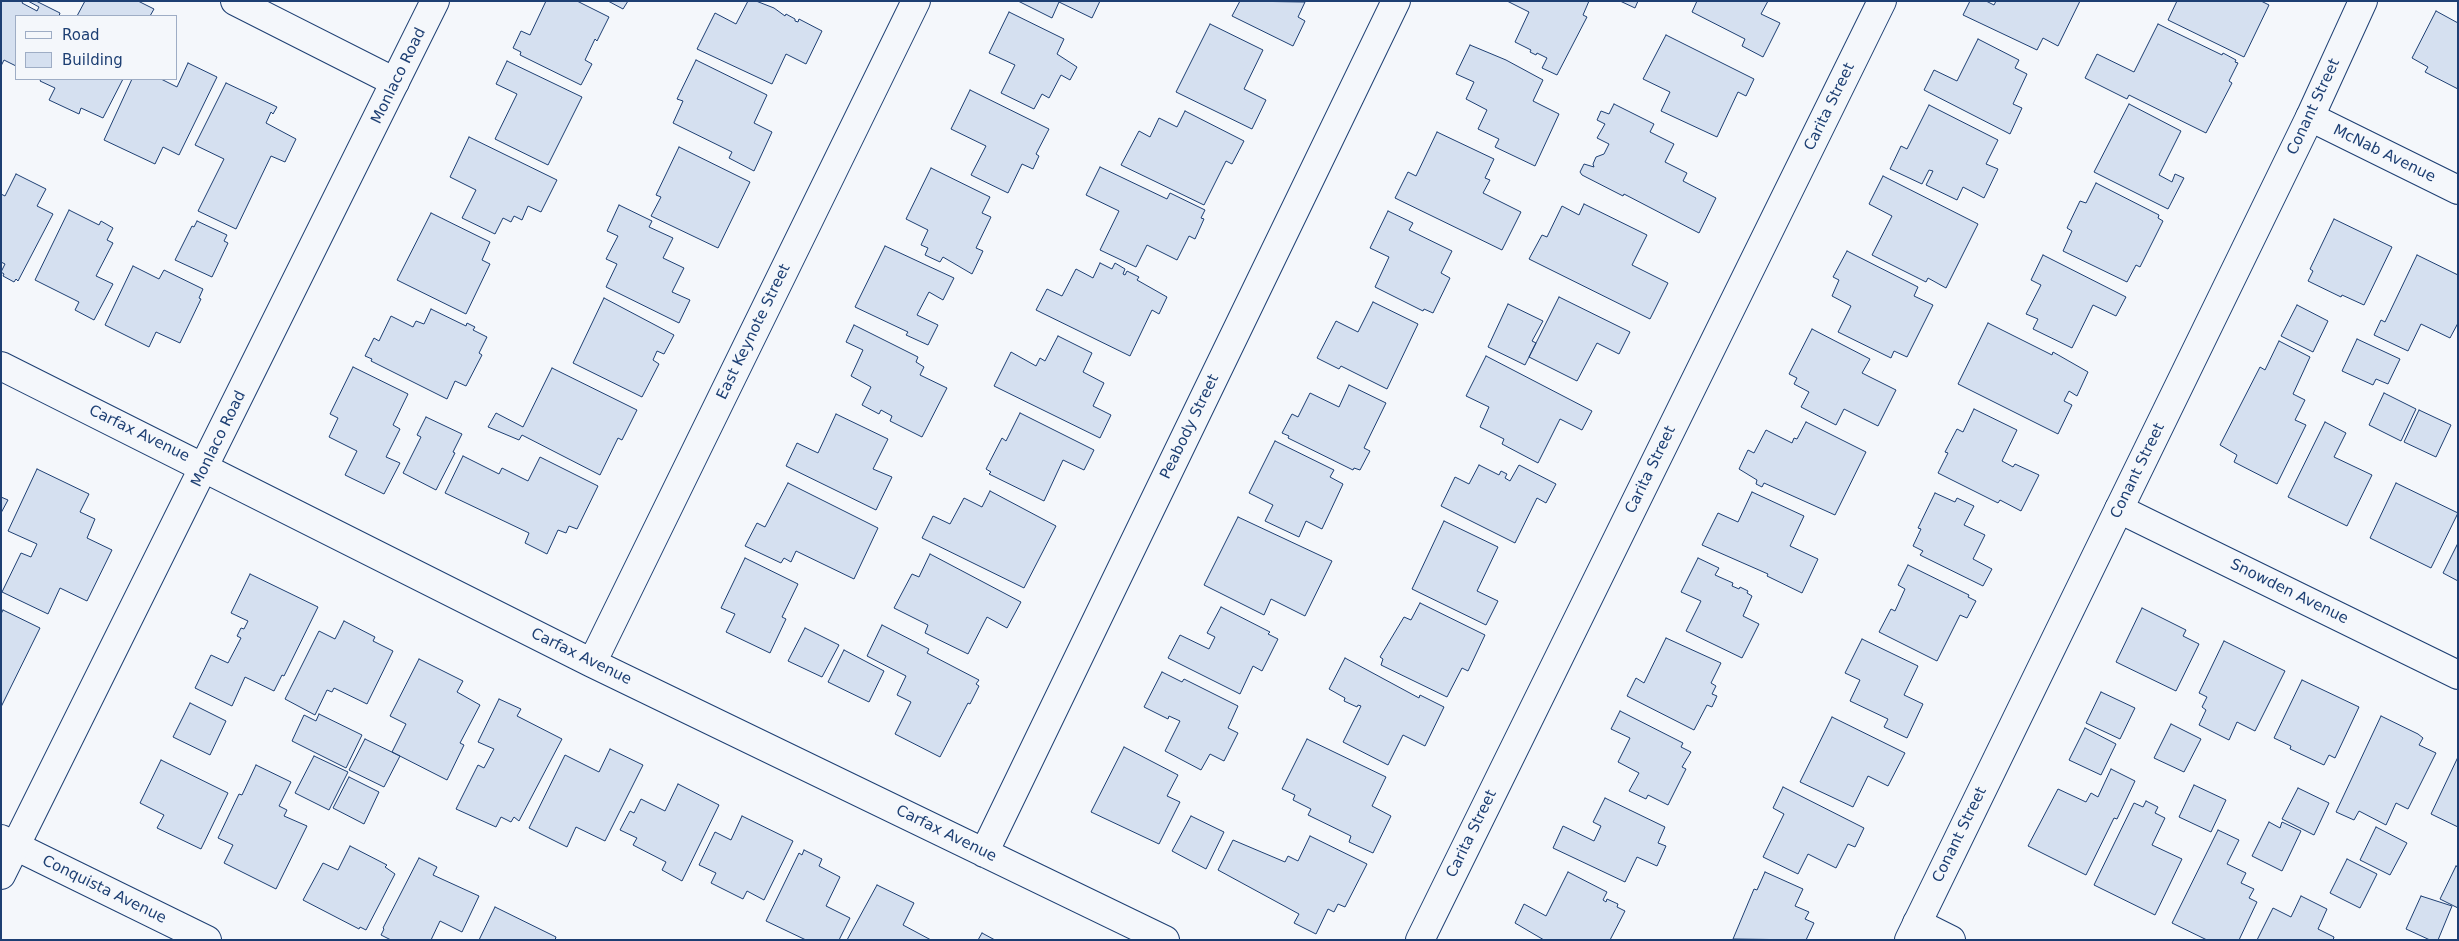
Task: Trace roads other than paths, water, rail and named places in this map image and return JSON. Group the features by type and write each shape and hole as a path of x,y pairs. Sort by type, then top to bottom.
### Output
{"street":[{"path":"235,1 395,82"},
{"name":"Monlaco Road","path":"1,875 8,843 206,467 435,1"},
{"name":"East Keynote Street","path":"592,663 916,1"},
{"name":"Peabody Street","path":"984,853 1396,1"},
{"name":"Carita Street","path":"1420,940 1882,1"},
{"name":"Conant Street","path":"1913,932 2310,117 2363,1"},
{"name":"McNab Avenue","path":"2310,117 2458,190"},
{"name":"Carfax Avenue","path":"1,366 206,467 592,663 1165,940"},
{"name":"Snowden Avenue","path":"2119,509 2458,675"},
{"name":"Conquista Avenue","path":"8,843 207,940"},
{"path":"1913,932 1951,940"}]}
